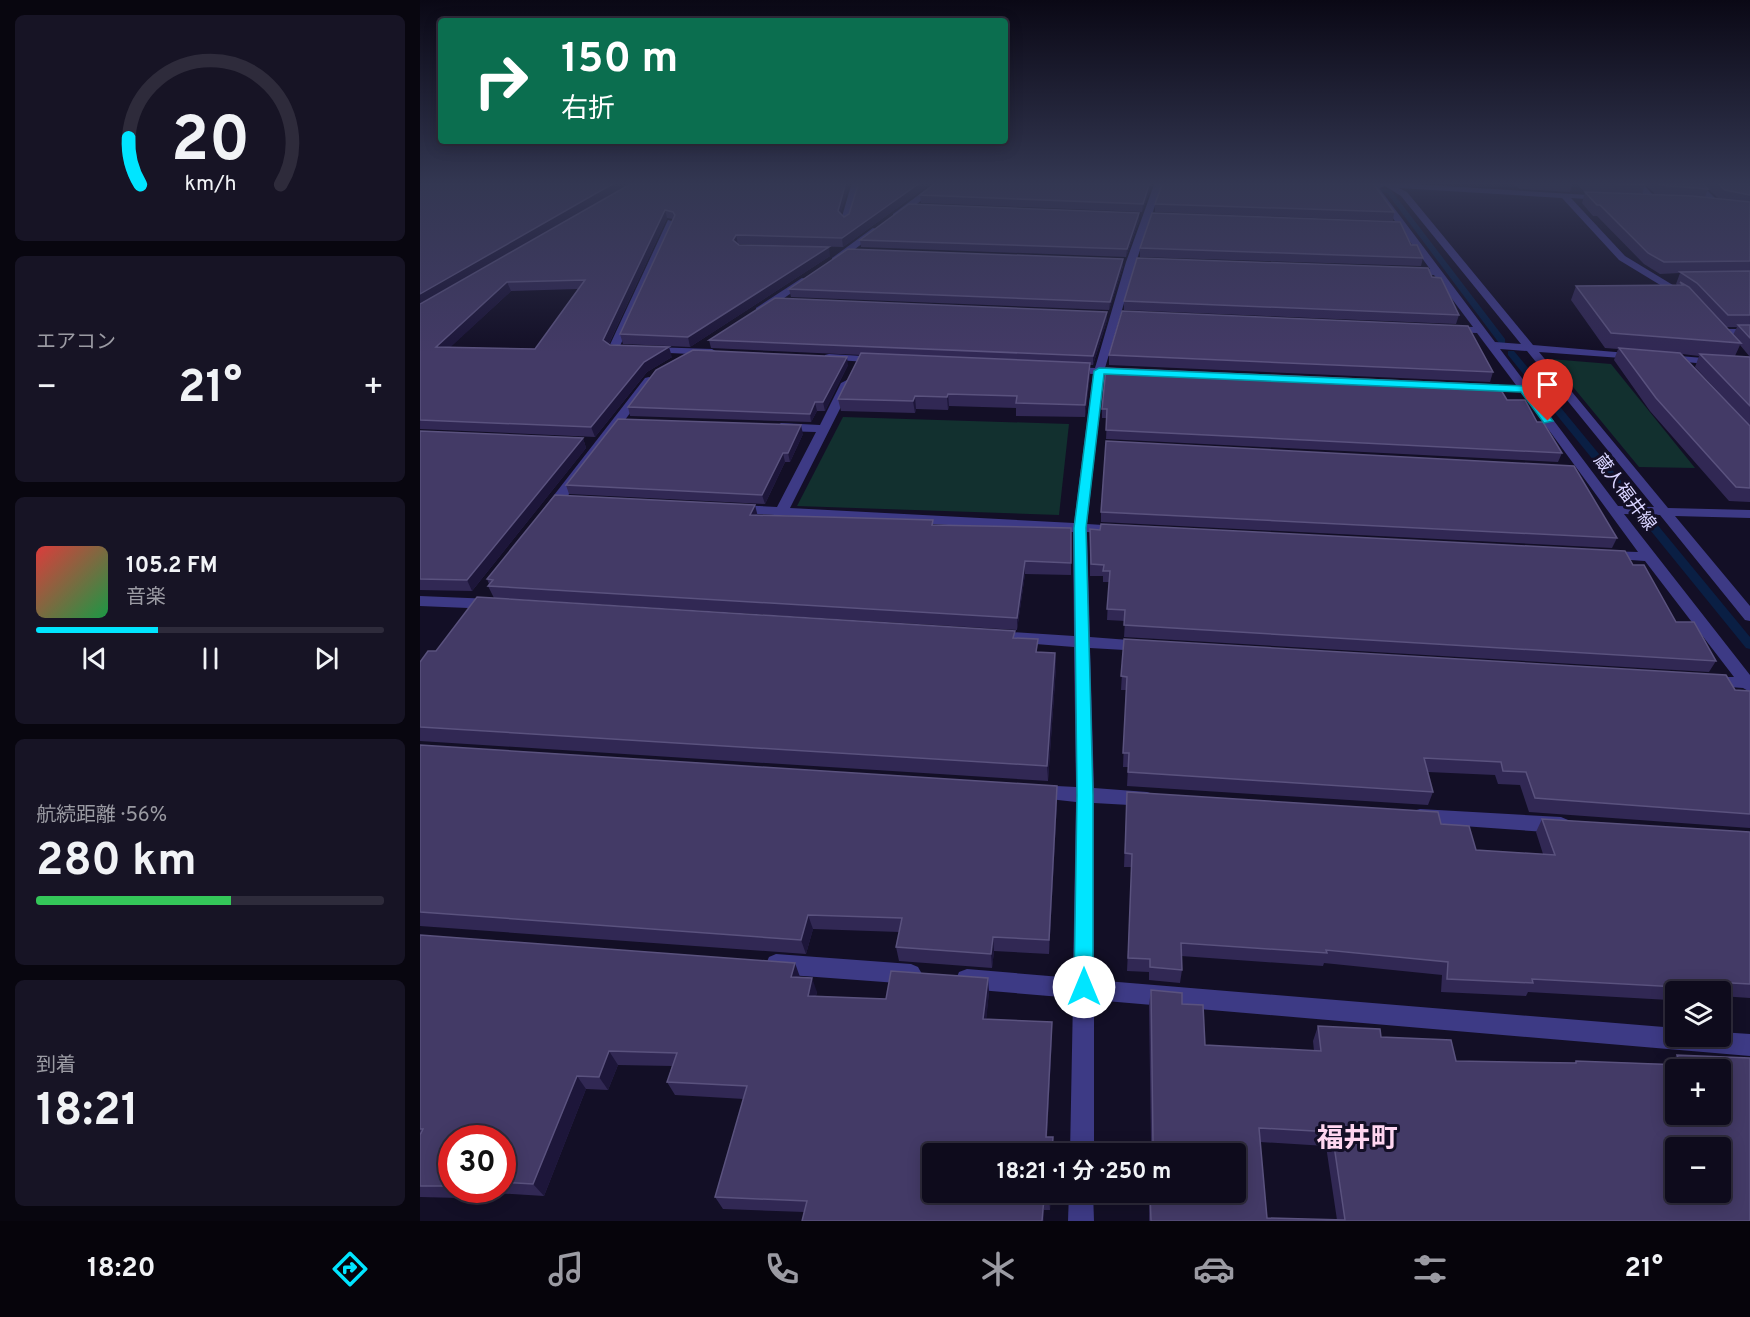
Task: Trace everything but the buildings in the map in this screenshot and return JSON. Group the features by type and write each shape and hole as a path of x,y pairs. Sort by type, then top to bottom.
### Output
{"street":[{"path":"663,239 613,349 721,352"},
{"path":"754,314 870,239"},
{"path":"1082,1143 1085,795 1080,528 1096,444 1099,371 1139,239"},
{"name":"蔵人福井線","path":"1409,239 1438,272 1492,345 1577,469 1620,510 1649,557 1749,685"},
{"path":"1441,239 1750,616"},
{"path":"1604,239 1622,258 1688,298"},
{"path":"822,252 851,253"},
{"path":"1403,271 1438,272"},
{"path":"1656,279 1676,278"},
{"path":"772,301 796,302"},
{"path":"1711,324 1723,336 1750,332"},
{"path":"1444,328 1479,330"},
{"path":"544,517 564,500 592,443 616,421 653,375 698,351 716,338"},
{"path":"1492,345 1747,362"},
{"path":"813,357 893,361"},
{"path":"782,512 859,359"},
{"path":"1679,359 1695,376"},
{"path":"1053,369 1134,372"},
{"path":"1465,387 1524,389"},
{"path":"616,421 639,422"},
{"path":"766,426 824,429"},
{"path":"723,508 1139,531"},
{"path":"1620,510 1750,514"},
{"path":"1590,554 1649,557"},
{"path":"420,601 511,605"},
{"path":"974,635 1164,647"},
{"path":"1688,680 1749,685"},
{"path":"1014,790 1168,800"},
{"path":"1406,815 1584,826"},
{"path":"752,962 1084,987 1750,1045"},
{"path":"1081,1203 1081,1221"}],"green space":[{"path":"1550,359 1611,364 1695,468 1639,467"},
{"path":"843,417 1069,424 1059,515 797,506"}],"waterway":[{"path":"1425,239 1502,341"},
{"path":"1511,353 1750,645"}],"district":[{"name":"福井町","path":"1357,1140"}],"route":[{"path":"1084,987 1085,795 1080,528 1099,371 1524,389 1548,421"}]}
